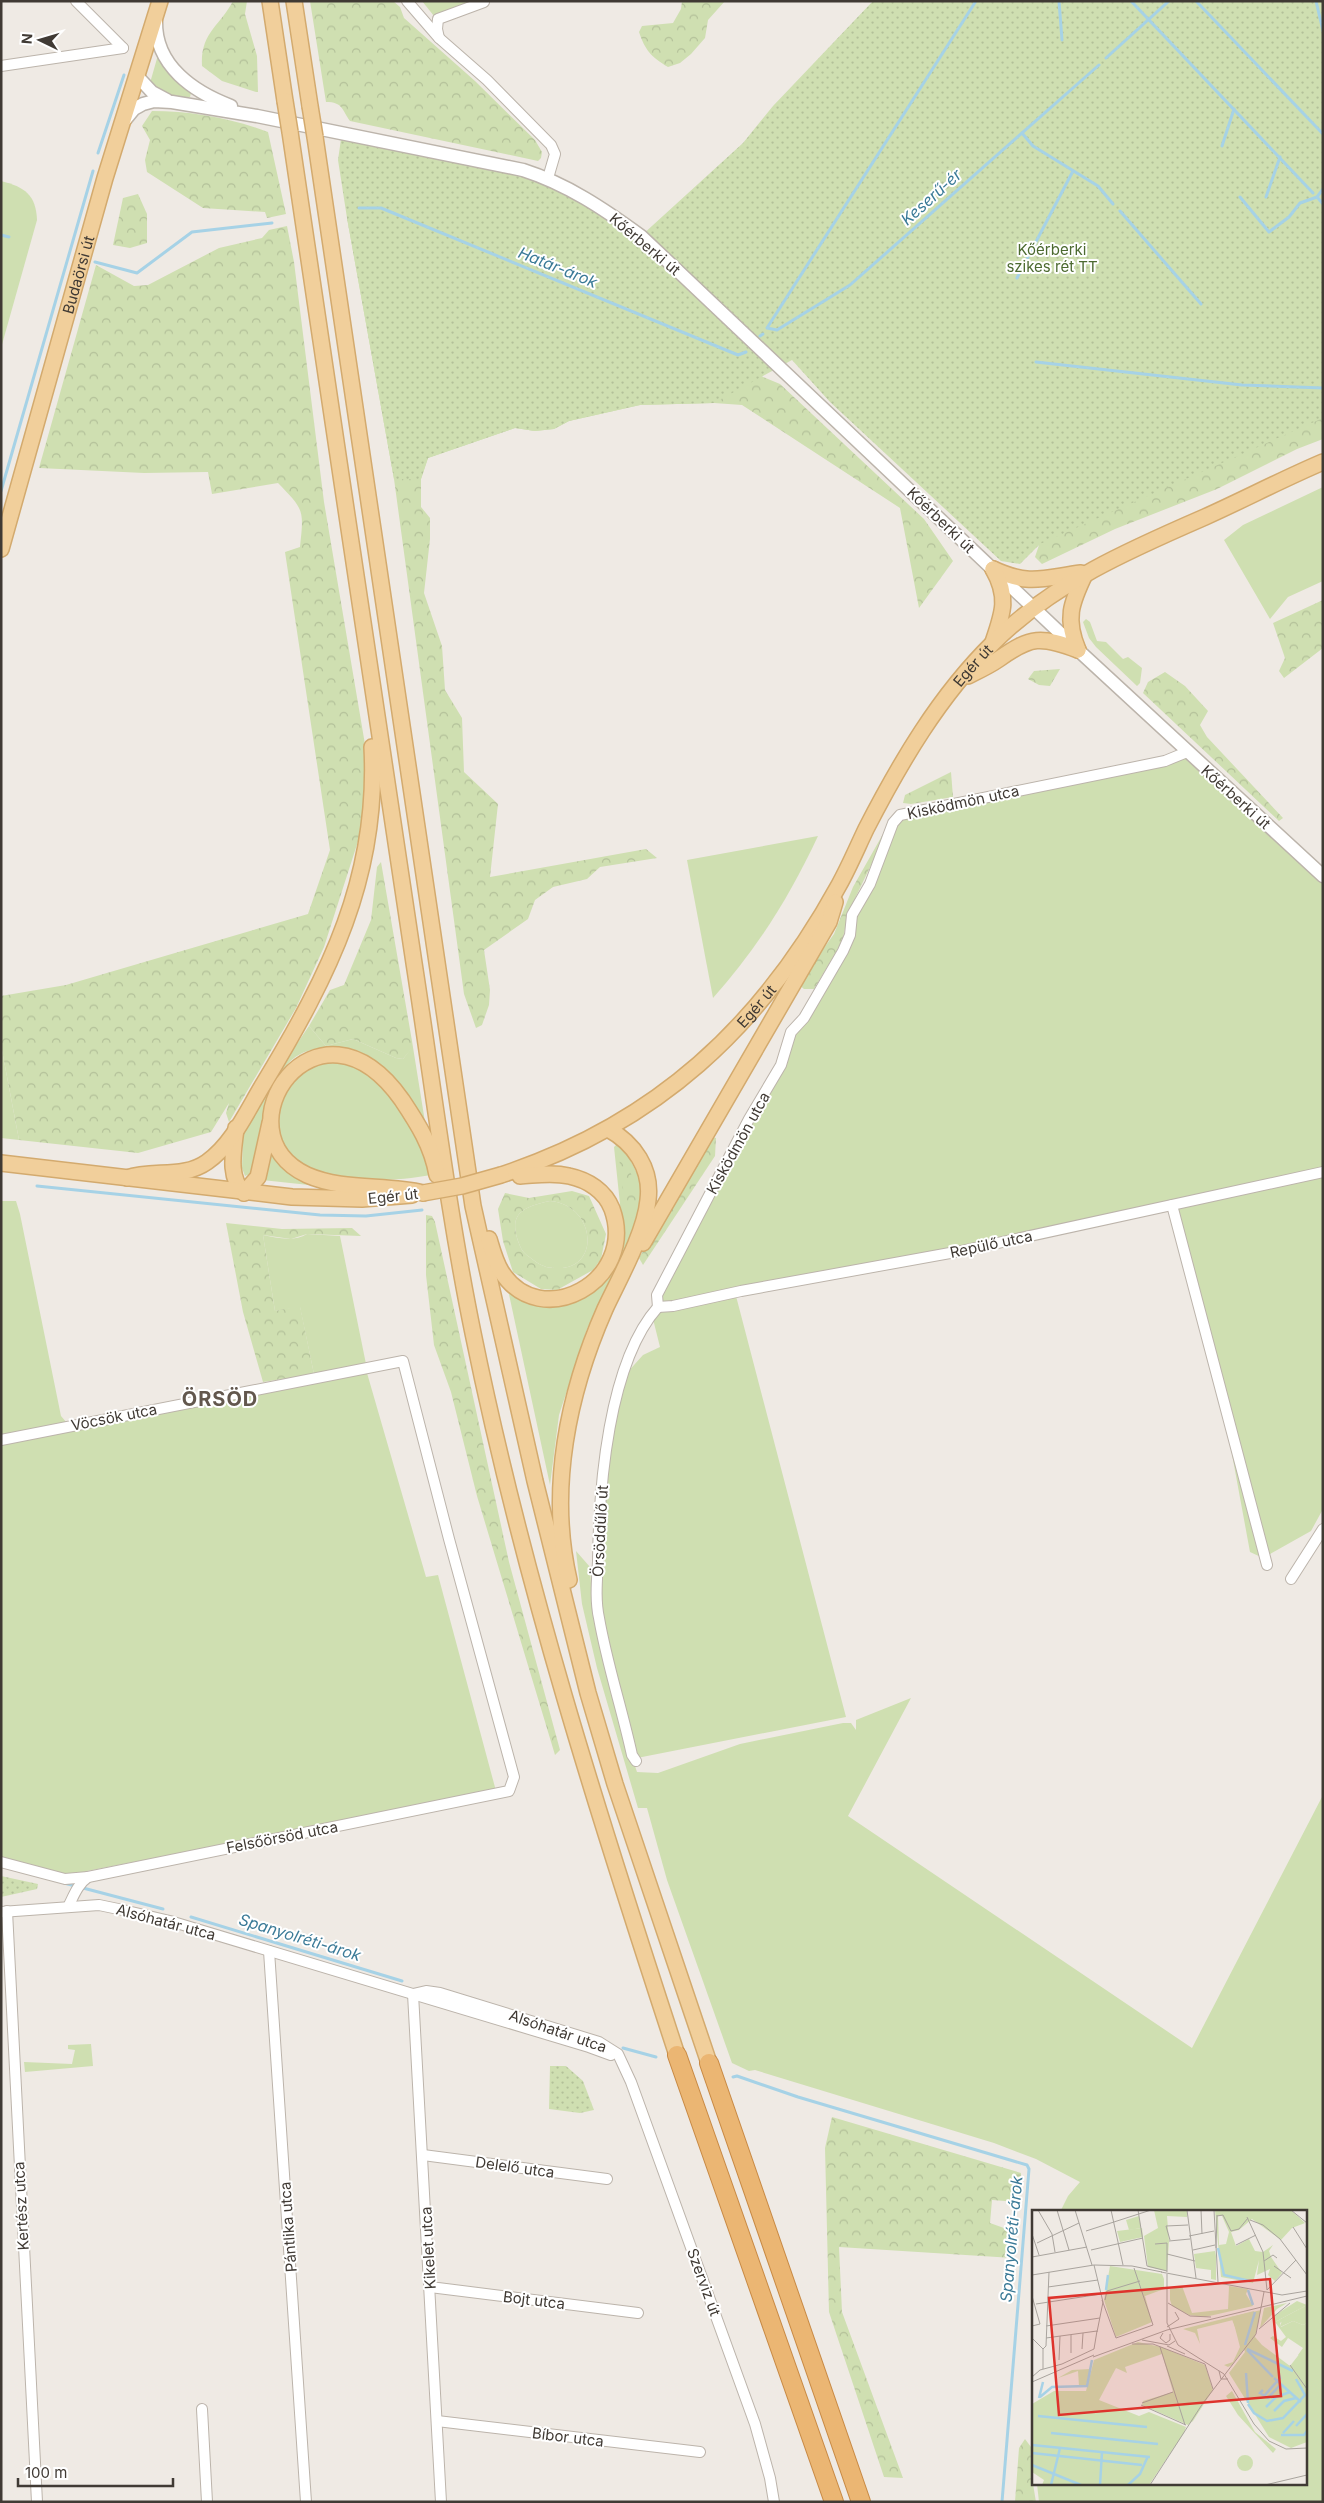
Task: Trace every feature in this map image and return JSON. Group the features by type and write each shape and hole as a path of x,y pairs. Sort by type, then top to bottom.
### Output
{"highway":[{"path":"677,2055 834,2502"},
{"path":"709,2063 861,2502"}],"main road":[{"path":"270,1 368,663 473,1334 509,1489 554,1668 594,1802 677,2055"},
{"path":"294,1 473,1206 535,1481 588,1693 615,1784 709,2063"},
{"name":"Budaörsi út","path":"1,549 158,5"},
{"name":"Egér út","path":"1,1163 292,1197 389,1198 462,1186 501,1175 558,1155 608,1129 675,1085 726,1040 751,1014 792,962 839,885 903,762 942,702 993,642 1034,608 1085,572 1120,554 1323,462"},
{"path":"992,569 1012,578 1026,580 1085,572"},
{"path":"992,569 1001,586 1004,598 1001,618 993,642"},
{"path":"1078,650 1071,634 1069,620 1074,598 1085,572"},
{"path":"960,681 998,660 1020,644 1035,640 1050,641 1078,650"},
{"path":"127,1178 141,1173 180,1173 196,1169 219,1151 236,1128 298,1026 321,982 354,901 364,857 371,812 373,762 368,663"},
{"path":"615,1289 829,922 839,885"},
{"path":"236,1128 234,1178 238,1187 244,1192 258,1177 274,1098 292,1071 308,1061 325,1056 343,1055 360,1060 376,1070 404,1103 429,1145 433,1156 449,1236 460,1260"},
{"path":"271,1119 273,1134 281,1153 295,1168 307,1175 336,1182 389,1187 423,1193"},
{"path":"588,1693 588,1654 567,1570 562,1515 562,1461 565,1438 584,1362 642,1222 648,1200 648,1186 642,1162 624,1137 608,1129"},
{"path":"473,1206 483,1223 502,1271 508,1280 528,1293 547,1299 558,1298 579,1292 595,1281 608,1264 616,1239 614,1217 609,1202 601,1192 584,1181 564,1175 501,1175"}],"street":[{"path":"1,66 123,48 76,1"},
{"path":"407,1 439,38 487,80 551,145 555,154 548,178"},
{"path":"439,38 436,29 438,18 484,2"},
{"name":"Kőérberki út","path":"158,5 155,23 157,38 164,54 182,80 212,99 257,116"},
{"name":"Kőérberki út","path":"138,77 152,92 172,102"},
{"name":"Kőérberki út","path":"123,122 134,109 154,101 172,102 257,116 482,160 548,178 610,213 641,236 1078,650 1323,876"},
{"name":"Kisködmön utca","path":"658,1307 657,1295 749,1119 781,1065 791,1032 804,1018 843,951 850,935 852,915 870,884 890,831 900,815 1165,761 1187,752"},
{"name":"Repülő utca","path":"658,1307 673,1306 740,1291 961,1251 1323,1172"},
{"path":"1172,1205 1267,1565"},
{"name":"Örsöddűlő út","path":"636,1761 632,1754 598,1617 599,1506 613,1416 621,1381 640,1330 658,1307"},
{"name":"Vöcsök utca","path":"1,1440 403,1361 514,1777 509,1791"},
{"path":"1291,1579 1323,1529"},
{"name":"Felsőörsöd utca","path":"85,1879 509,1791"},
{"path":"1,1862 65,1879 85,1879"},
{"path":"69,1905 75,1892 85,1879"},
{"name":"Alsóhatár utca","path":"4,1911 99,1904 170,1921 414,1994 426,1991 440,1993 599,2042 618,2054 624,2066"},
{"name":"Kertész utca","path":"4,1911 37,2502"},
{"name":"Pántlika utca","path":"269,1951 306,2502"},
{"name":"Kikelet utca","path":"414,1994 441,2502"},
{"name":"Szerviz út","path":"624,2066 756,2424 774,2502"},
{"name":"Delelő utca","path":"423,2155 607,2179"},
{"name":"Bojt utca","path":"430,2288 638,2313"},
{"path":"202,2409 207,2502"},
{"name":"Bíbor utca","path":"437,2421 700,2452"}],"green space":[{"path":"233,1 247,1 245,14 257,56 258,92 222,81 202,66 204,45"},
{"path":"310,1 393,1 400,7 404,18 475,81 535,140 542,152 541,158 538,161 350,121 339,105 326,102"},
{"path":"422,1 470,1 434,16"},
{"path":"682,1 725,1 708,20 705,38 680,63 668,67 649,52 639,32 642,26 673,23 681,9"},
{"name":"Kőérberki szikes rét TT","path":"873,1 1323,1 1323,418 1040,544 1020,564 1001,561 830,402 792,360 714,403 640,405 569,421 554,429 535,431 515,428 428,458 421,479 394,479 347,218 338,160 341,139 523,170 641,236 743,143 773,106"},
{"path":"158,55 170,74 191,93 190,97 179,98 168,95 150,83"},
{"path":"152,111 211,116 268,132 286,214 267,218 265,212 203,208 147,172 145,160 150,140 142,126"},
{"path":"1,181 17,186 28,193 34,204 37,220 1,348"},
{"path":"138,194 147,214 147,243 130,248 113,245 123,198"},
{"path":"375,214 780,384 924,519 953,561 919,608 900,508 742,405 714,403 640,405 569,421 554,429 535,431 515,428 428,458 421,479 421,507 430,518 430,539 424,593 442,646 445,690 462,718 464,772 498,804 490,877 646,849 657,858 600,867 587,879 553,887 535,900 528,919 484,950 490,990 489,1005 482,1025 476,1028 464,994 394,479 347,218"},
{"path":"287,226 294,262 324,502 369,768 361,832 324,947 296,1008 229,1122 226,1113 229,1103 211,1132 138,1153 19,1140 1,1045 1,996 66,985 308,914 330,850 285,552 300,547 302,517 293,499 278,483 212,494 208,472 144,473 39,468 96,265 134,286 148,285 219,248 262,238 269,230"},
{"path":"1323,373 1323,439 1297,449 1217,489 1115,529 1042,564 1035,557 1039,545 1025,556 968,520"},
{"path":"1323,487 1323,581 1288,597 1270,619 1224,540 1243,525"},
{"path":"1323,600 1323,648 1284,678 1279,671 1285,658 1273,623"},
{"path":"1086,619 1090,622 1097,641 1106,642 1123,659 1128,657 1142,668 1140,683 1137,686 1089,638 1083,622"},
{"path":"1060,669 1050,686 1039,685 1028,679 1034,671"},
{"path":"1165,672 1185,686 1208,711 1200,725 1207,737 1283,818 1279,821 1143,693 1148,682"},
{"path":"1187,752 1323,876 1323,1509 1311,1531 1263,1558 1250,1552 1220,1389 1172,1205 736,1296 846,1717 637,1758 599,1614 605,1479 625,1375 643,1355 660,1347 653,1319 656,1301 784,1051 831,964 860,905 900,815"},
{"path":"951,772 953,797 911,804 903,803 905,795"},
{"path":"883,834 885,836 849,911 842,942 814,989 804,989 798,984 834,934 853,887"},
{"path":"818,836 796,880 772,921 713,998 687,860"},
{"path":"381,862 412,1041 412,1048 403,1059 396,1058 353,1039 326,1046 309,1026 330,990 344,985 371,920 377,867"},
{"path":"309,1026 326,1046 353,1039 396,1058 403,1059 412,1047 412,1041 425,1122 417,1114 397,1082 368,1057 335,1049 312,1050 294,1058 281,1072 265,1112 250,1174 245,1176 242,1168 243,1135 260,1098"},
{"path":"1,1045 19,1140 1,1138"},
{"path":"330,1061 357,1065 384,1088 395,1101 413,1130 427,1160 431,1175 381,1180 346,1178 313,1170 299,1163 291,1156 284,1148 277,1128 277,1107 284,1087 298,1073"},
{"path":"711,1137 716,1138 715,1156 643,1265 639,1258"},
{"path":"269,1143 286,1166 310,1182 309,1185 262,1180"},
{"path":"617,1144 623,1146 640,1179 640,1210 630,1241 587,1329 559,1415 550,1485 507,1285 539,1302 567,1305 597,1290 620,1246 622,1223 614,1147"},
{"path":"621,1152 624,1152 636,1194 633,1218 626,1216 619,1157"},
{"path":"572,1191 589,1196 606,1234 601,1259 593,1270 557,1290 541,1289 513,1272 503,1241 498,1209 505,1193 529,1198","holes":["550,1201 565,1205 577,1213 584,1224 587,1236 586,1248 581,1259 572,1266 558,1268 544,1266 529,1257 521,1249 516,1235 516,1220 524,1210 540,1203"]},
{"path":"1,1201 16,1201 61,1416 73,1430 367,1373 426,1577 438,1575 496,1791 87,1871 75,1883 1,1865"},
{"path":"550,1201 565,1205 577,1213 584,1224 587,1236 586,1248 581,1259 572,1266 555,1268 539,1264 523,1251 516,1235 516,1220 519,1214 531,1206"},
{"path":"426,1215 432,1216 435,1222 509,1562 560,1750 555,1755 477,1496 451,1392 434,1345 426,1275"},
{"path":"226,1223 282,1229 352,1228 361,1236 307,1234 291,1239 263,1235 275,1311 300,1306 314,1374 263,1382 243,1312"},
{"path":"307,1234 340,1236 366,1364 314,1374 300,1307 275,1311 263,1235 291,1239"},
{"path":"576,1551 590,1567 593,1616 622,1727 637,1772 658,1773 740,1744 843,1723 851,1723 856,1730 856,1720 911,1698 848,1816 1192,2048 1323,1795 1323,2502 1039,2502 1037,2486 1306,2486 1306,2210 1061,2210 1068,2196 1080,2182 1036,2159 994,2143 755,2070 749,2071 732,2063 667,1880 647,1808 638,1808 597,1668 582,1604"},
{"path":"1,1876 38,1884 37,1889 1,1897"},
{"path":"91,2044 93,2066 25,2072 24,2062 72,2064 75,2050 68,2049 68,2045"},
{"path":"550,2066 566,2066 583,2081 594,2110 580,2113 549,2109"},
{"path":"832,2117 1021,2173 1019,2202 992,2200 990,2223 1015,2232 1013,2258 839,2247 842,2312 903,2478 884,2477 829,2312 825,2148"},
{"path":"1025,2439 1031,2447 1032,2486 1036,2502 1015,2502 1019,2448"}],"waterway":[{"name":"Keserű-ér","path":"976,1 767,328 777,330 850,285 1099,65"},
{"path":"1059,1 1062,40"},
{"path":"1131,1 1313,193"},
{"name":"Keserű-ér","path":"1106,58 1169,1"},
{"path":"1196,1 1323,134"},
{"path":"1316,1 1323,31"},
{"path":"98,153 124,75"},
{"path":"1222,146 1234,109"},
{"path":"1022,133 1033,146 1098,186 1113,204"},
{"path":"1266,197 1280,157"},
{"path":"1,491 93,171"},
{"path":"1017,278 1073,171"},
{"path":"1240,197 1269,232 1289,217 1300,203 1317,197 1323,189"},
{"path":"1317,197 1323,204"},
{"name":"Határ-árok","path":"359,208 381,208 738,355 746,352"},
{"path":"1120,211 1201,304"},
{"name":"Határ-árok","path":"95,262 137,273 192,232 272,223"},
{"name":"Határ-árok","path":"1,235 9,237"},
{"path":"1036,362 1242,385 1323,388"},
{"path":"37,1186 320,1215 366,1216 422,1210"},
{"name":"Spanyolréti-árok","path":"64,1883 163,1909"},
{"name":"Spanyolréti-árok","path":"191,1917 402,1981"},
{"name":"Spanyolréti-árok","path":"623,2048 656,2057"},
{"name":"Spanyolréti-árok","path":"733,2077 737,2076 798,2097 1027,2165 1029,2169 1002,2502"}],"district":[{"name":"ÖRSÖD","path":"220,1399"}]}
